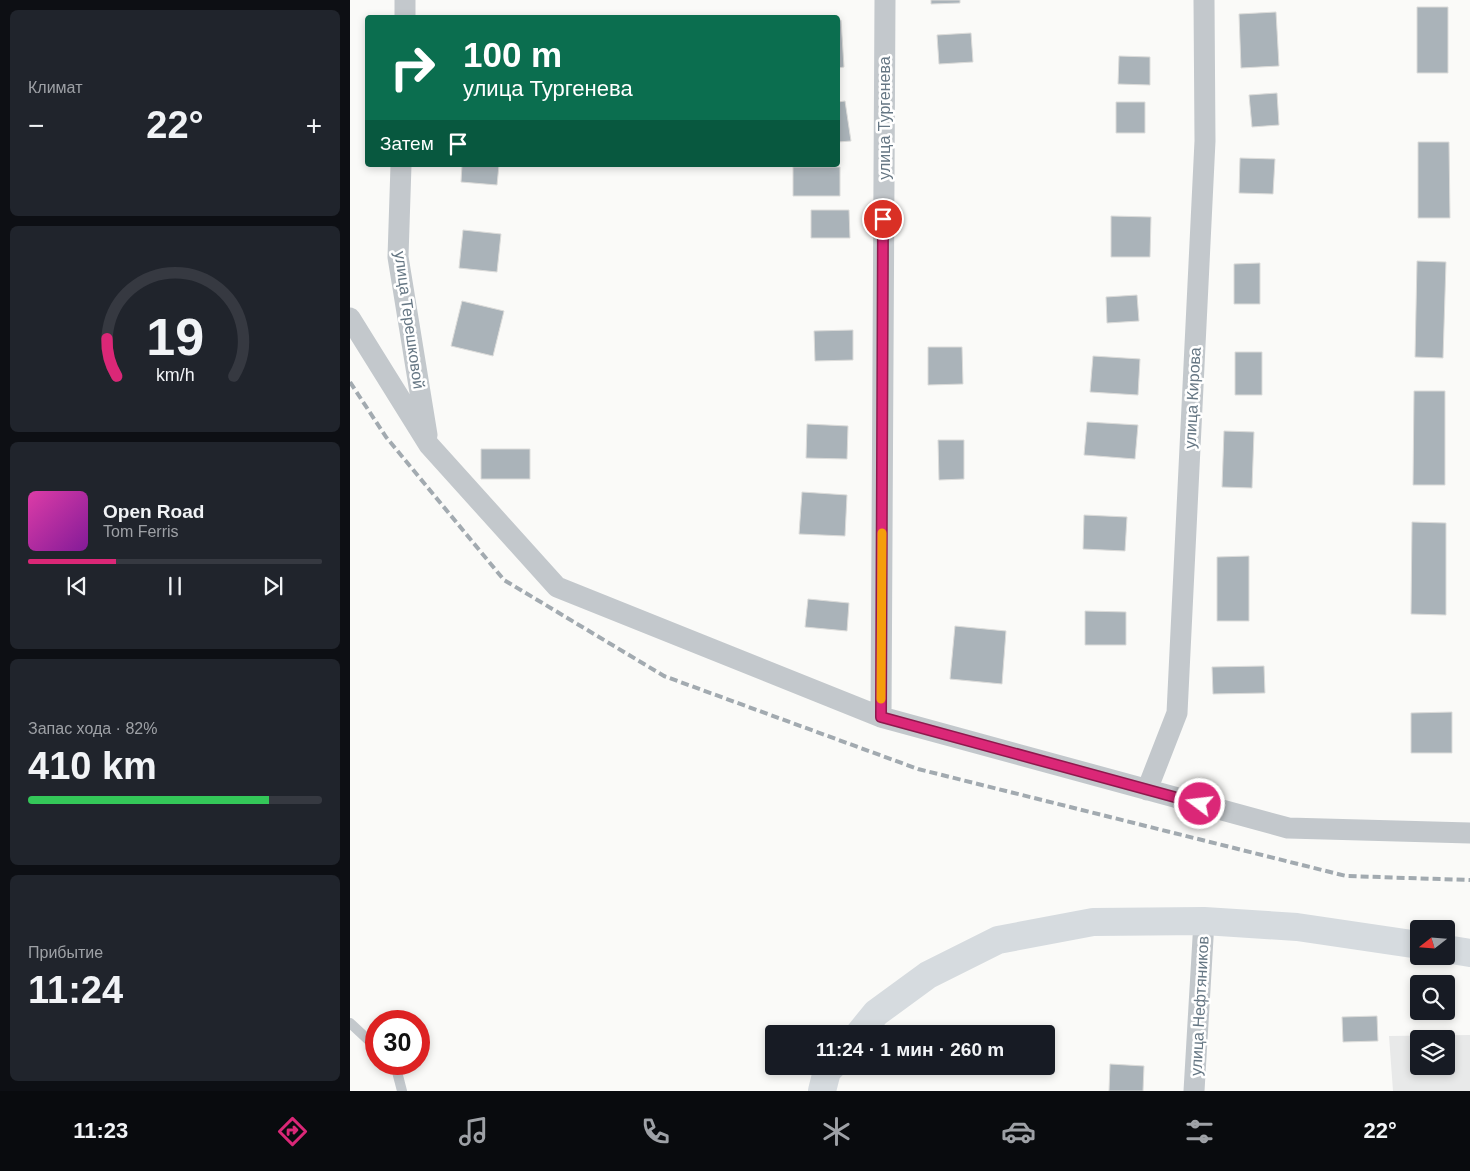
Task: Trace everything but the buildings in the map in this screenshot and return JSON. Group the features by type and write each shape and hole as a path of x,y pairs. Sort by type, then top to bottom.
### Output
{"street":[{"path":"405,0 405,15"},
{"name":"улица Тургенева","path":"881,717 884,0"},
{"name":"улица Кирова","path":"1147,790 1177,713 1205,141 1204,0"},
{"name":"улица Терешковой","path":"401,167 398,257 429,445"},
{"path":"350,318 429,445 557,587 881,717 1147,790 1288,828 1470,834"},
{"path":"866,1025 876,1013 928,975 998,940 1093,922 1204,921 1297,927 1410,944"},
{"name":"улица Нефтяников","path":"1194,1091 1204,921"},
{"path":"1455,950 1470,953"},
{"path":"822,1091 826,1075"}],"lane":[{"path":"350,1023 365,1037"},
{"path":"398,1075 402,1091"}],"shaded area":[{"path":"1455,1035 1470,1035 1470,1091 1393,1091 1389,1036 1410,1036 1410,1075 1455,1075"}],"railway":[{"path":"350,382 386,437 504,580 664,676 918,769 1346,876 1470,880"}],"slow traffic":[{"path":"881,699 882,533"}],"route":[{"path":"883,219 881,717 1200,804"}]}
